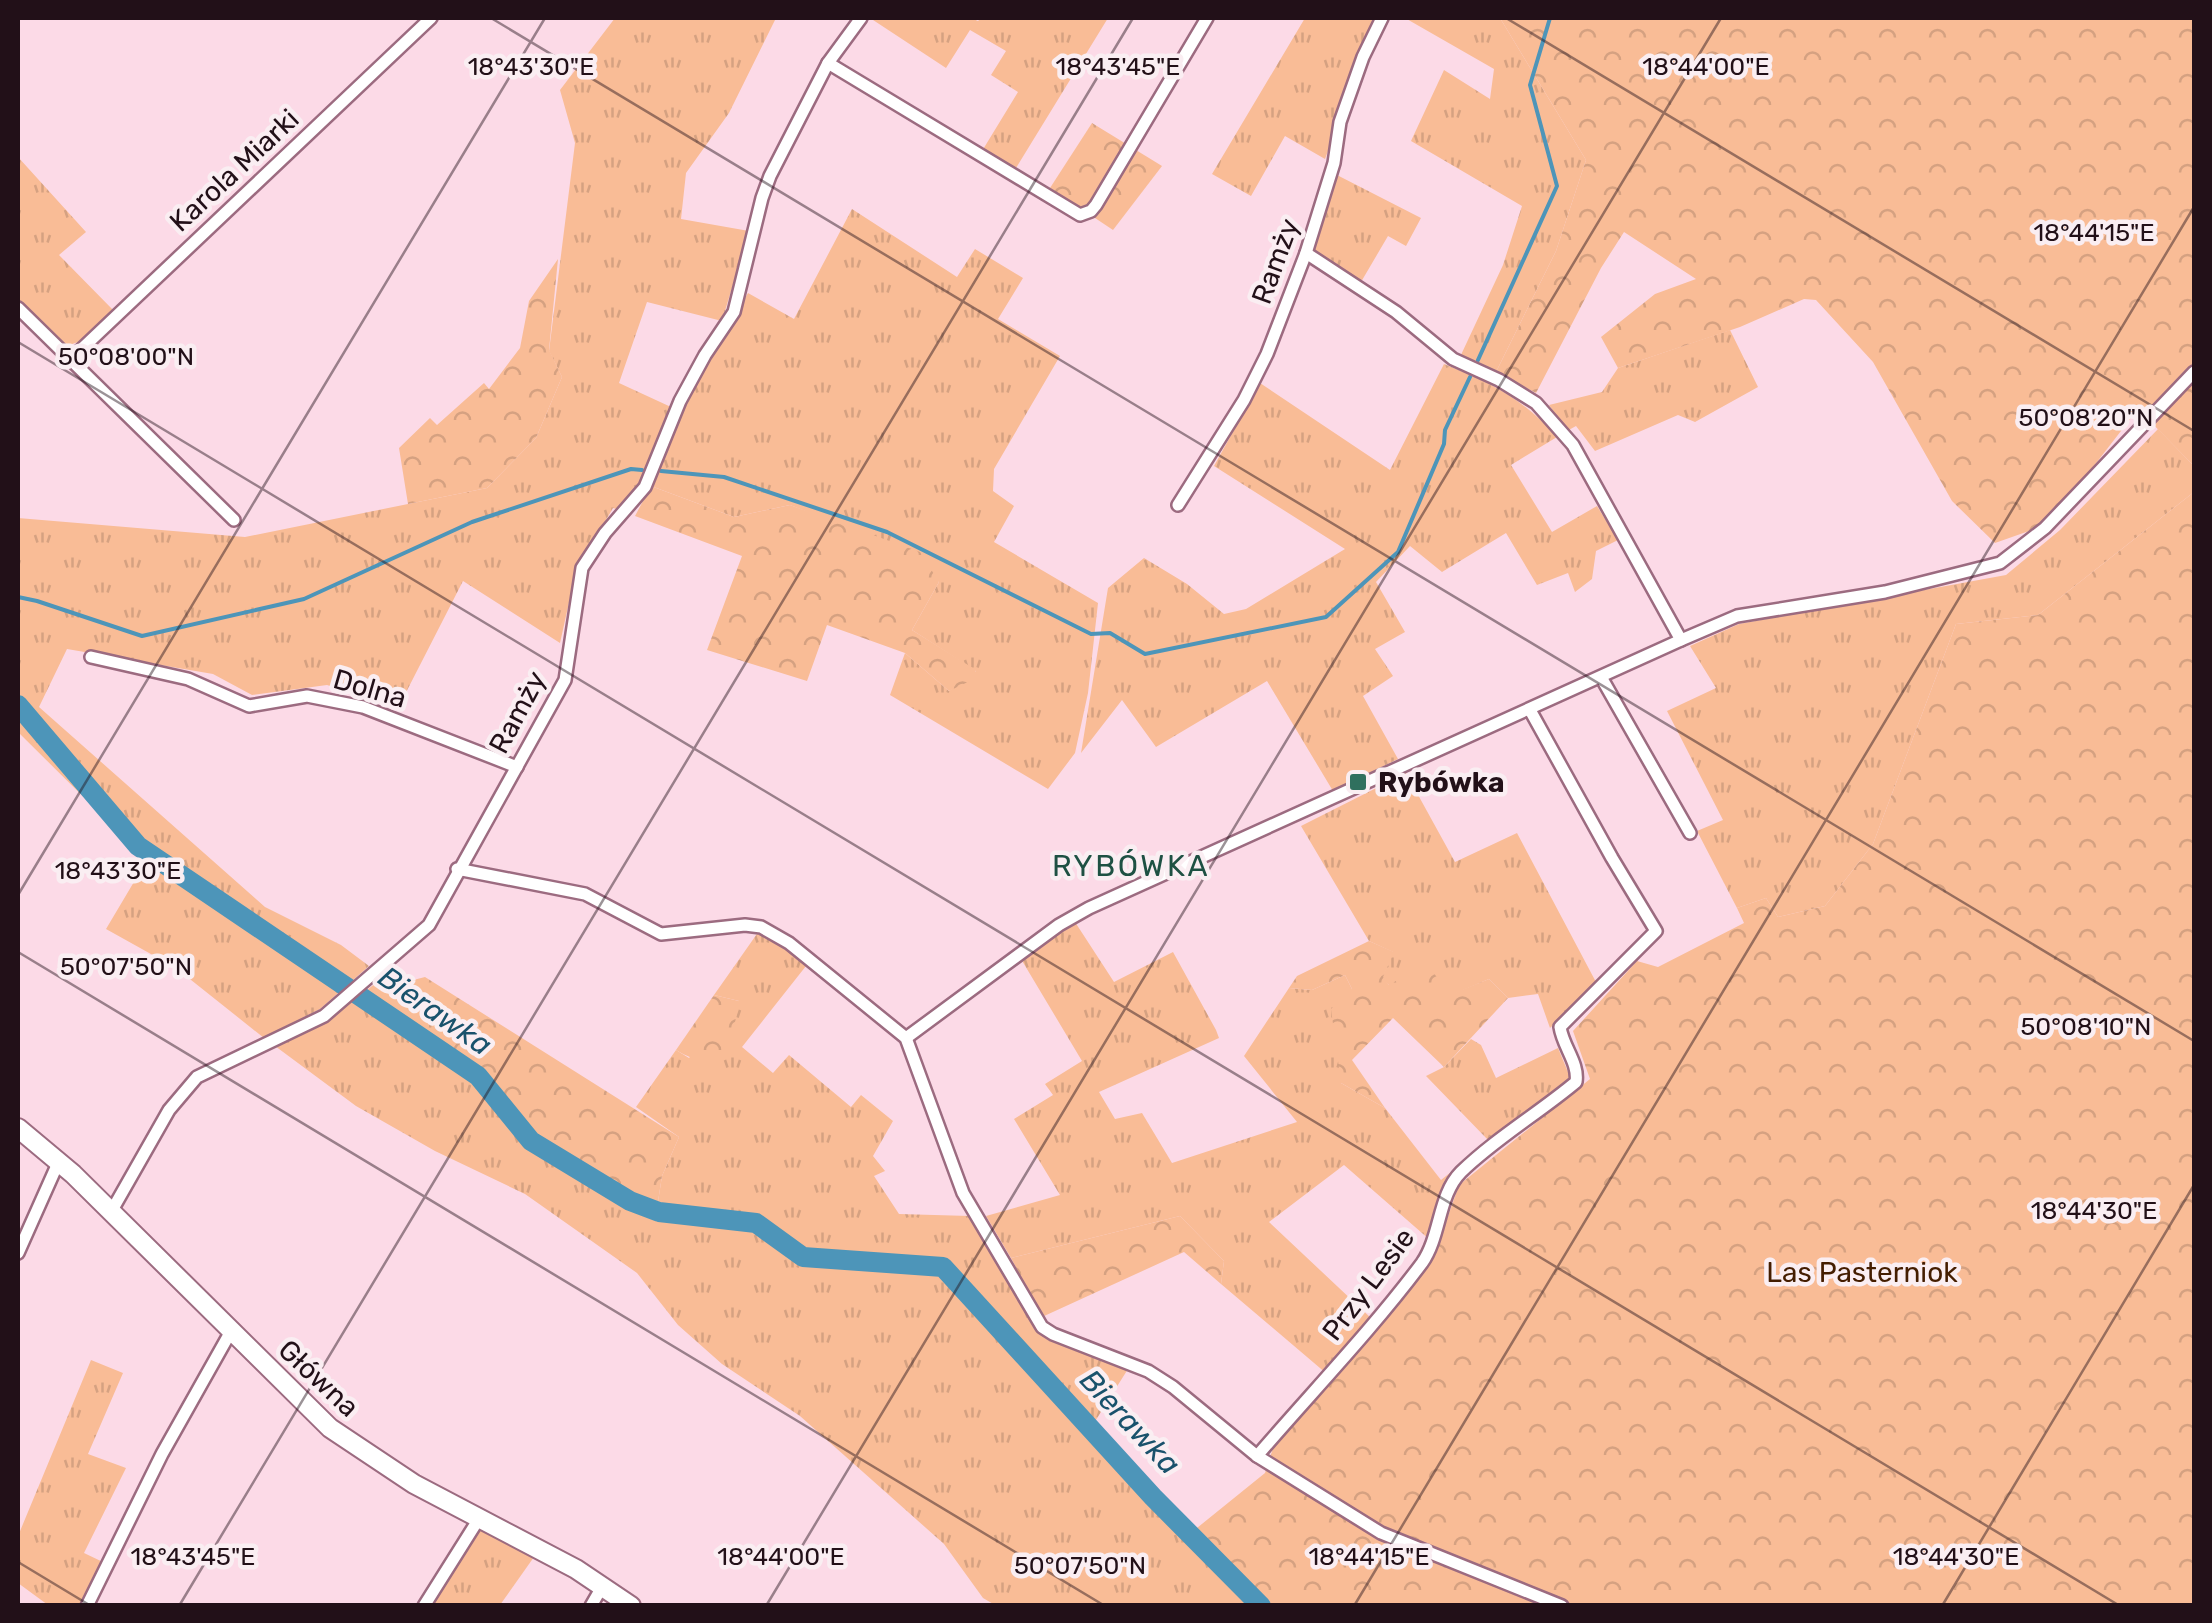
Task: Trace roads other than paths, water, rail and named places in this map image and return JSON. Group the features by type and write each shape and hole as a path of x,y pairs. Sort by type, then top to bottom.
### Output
{"main road":[{"name":"Główna","path":"18,1128 111,1212 292,1394 352,1446 631,1606"}],"street":[{"name":"Karola Miarki","path":"71,358 431,18"},
{"name":"Ramży","path":"111,1212 169,1110 197,1077 324,1016 429,925 565,680 582,568 605,532 645,488 680,401 734,312 762,198 828,62 860,18"},
{"path":"828,62 1080,215 1096,205 1207,18"},
{"name":"Ramży","path":"1178,505 1244,400 1267,354 1306,253 1334,163 1340,122 1363,57 1382,18"},
{"path":"1306,253 1396,312 1453,360 1499,380 1536,403 1555,422 1573,445 1681,640"},
{"path":"18,308 234,520"},
{"path":"906,1038 1059,925 1089,908 1681,640 1737,616 1885,592 2000,564 2046,528 2194,372"},
{"name":"Dolna","path":"91,657 188,680 248,706 307,696 363,707 517,768"},
{"path":"1601,677 1690,833"},
{"name":"Przy Lesie","path":"1256,1456 1349,1354 1420,1264 1438,1234 1443,1209 1458,1175 1576,1082 1578,1070 1562,1041 1560,1027 1656,931 1530,710"},
{"path":"457,869 585,894 661,934 745,925 760,926 790,942 906,1038 963,1193 1042,1327 1148,1371 1174,1387 1256,1456 1381,1532 1562,1606"},
{"path":"18,1253 59,1162"},
{"path":"86,1606 162,1454 230,1332"},
{"path":"424,1606 480,1517"},
{"path":"591,1606 602,1587"}],"waterway":[{"path":"1478,360 1557,186 1530,85 1550,18"},
{"path":"661,471 724,477 887,532 1091,634 1110,633 1145,654 1326,617 1398,552 1470,377"},
{"path":"18,597 142,636 304,599 472,522 631,469 642,470"},
{"name":"Bierawka","path":"18,705 138,846 478,1076 531,1141 630,1201 659,1212 756,1223 803,1257 943,1267 1153,1497 1261,1606"}],"place":[{"name":"Rybówka","path":"1358,782"}],"district":[{"name":"RYBÓWKA","path":"1131,866"}],"park label":[{"name":"Las Pasterniok","path":"1862,1272"}]}
